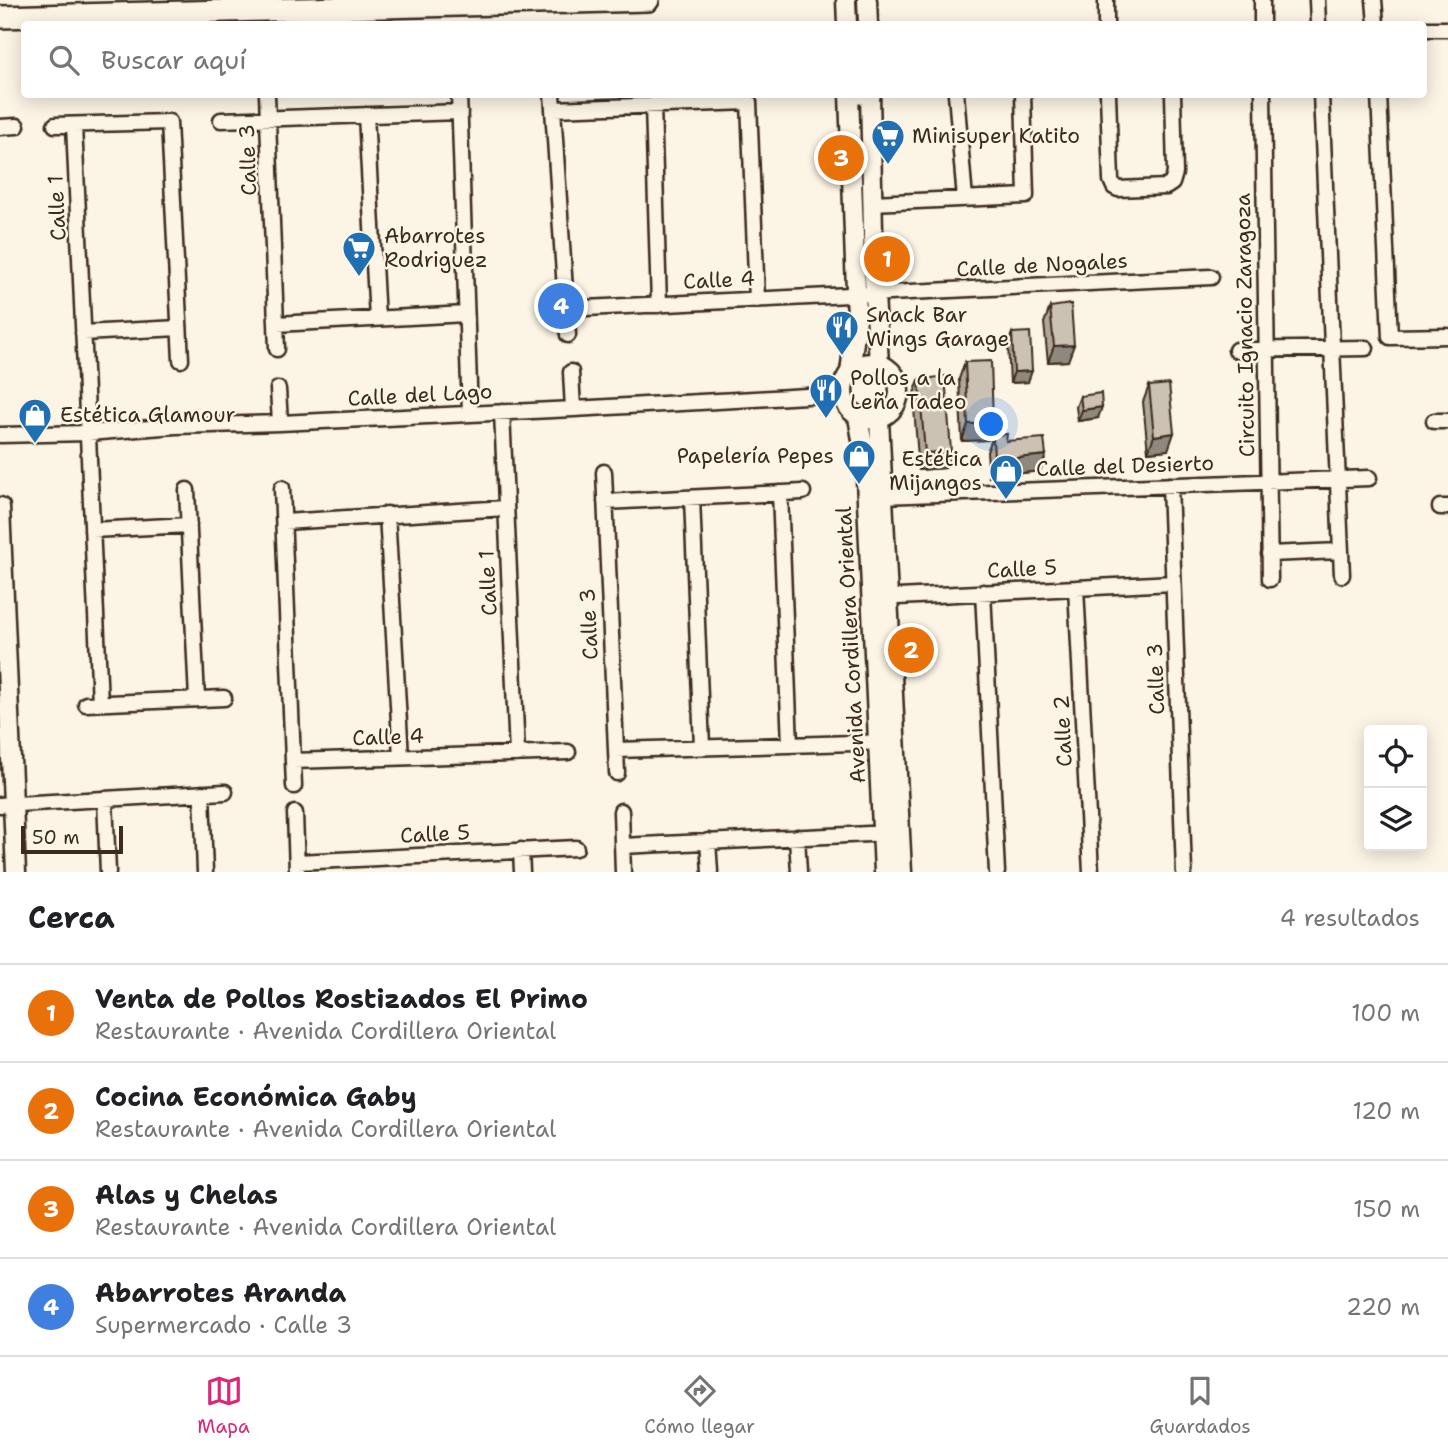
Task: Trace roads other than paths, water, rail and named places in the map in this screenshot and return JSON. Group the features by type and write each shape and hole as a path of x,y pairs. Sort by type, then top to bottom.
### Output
{"main road":[{"path":"0,17 648,0"}],"street":[{"path":"846,0 847,21"},
{"path":"867,0 867,21"},
{"path":"1106,0 1107,21"},
{"path":"1262,0 1262,21"},
{"path":"1317,0 1318,21"},
{"path":"1374,0 1376,21"},
{"path":"1427,29 1448,29"},
{"name":"Calle 3","path":"267,98 277,349"},
{"path":"459,98 470,414"},
{"path":"849,98 857,319 850,372 842,394 850,411 868,420 879,419 895,407 899,386 889,369 869,363 850,372"},
{"path":"870,98 879,364"},
{"path":"956,98 965,199"},
{"path":"872,203 1026,196 1023,98"},
{"path":"1108,98 1111,180 1118,189 1166,187 1172,183 1175,173 1173,98"},
{"name":"Circuito Ignacio Zaragoza","path":"1263,98 1270,579"},
{"path":"1321,98 1342,575"},
{"path":"1379,98 1390,337 1448,336"},
{"path":"568,335 552,102 653,106 750,102 757,300"},
{"path":"653,106 659,304"},
{"path":"221,120 460,112"},
{"path":"366,115 377,319"},
{"path":"55,125 169,122 181,360"},
{"name":"Calle 1","path":"74,125 91,457 93,704 197,699"},
{"path":"0,127 17,127"},
{"name":"Calle de Nogales","path":"875,294 1211,277"},
{"name":"Calle 4","path":"566,309 875,294"},
{"path":"276,324 466,314"},
{"path":"83,333 179,328"},
{"path":"1236,351 1366,348"},
{"path":"571,372 573,410"},
{"path":"278,389 280,423"},
{"name":"Calle del Lago","path":"0,435 573,410 842,394"},
{"name":"Calle 1","path":"502,412 517,754"},
{"name":"Avenida Cordillera Oriental","path":"858,417 881,598"},
{"name":"Avenida Cordillera Oriental","path":"879,419 882,496 881,598 891,832 884,872"},
{"name":"Calle 3","path":"604,472 617,773"},
{"name":"Calle del Desierto","path":"882,496 1369,478"},
{"name":"Calle 3","path":"1170,485 1184,872"},
{"path":"282,488 294,786"},
{"path":"187,490 197,699 224,698"},
{"path":"605,502 803,492"},
{"path":"780,493 790,745"},
{"path":"692,498 702,747"},
{"path":"284,522 506,508"},
{"path":"387,514 401,757"},
{"path":"0,517 6,804 16,872"},
{"path":"92,530 189,525"},
{"path":"1269,554 1340,551"},
{"name":"Calle 5","path":"881,598 1173,583"},
{"name":"Calle 2","path":"1076,587 1091,872"},
{"path":"983,592 997,872"},
{"path":"616,750 887,742"},
{"name":"Calle 4","path":"293,761 568,752"},
{"path":"6,804 225,792"},
{"path":"202,793 205,872"},
{"path":"105,799 108,872"},
{"path":"621,811 623,872"},
{"path":"295,813 297,867"},
{"path":"622,846 891,832"},
{"name":"Avenida Cordillera Oriental","path":"891,832 902,872"},
{"path":"797,837 799,872"},
{"path":"708,842 710,872"},
{"name":"Calle 5","path":"297,867 406,856 576,848"},
{"path":"521,850 522,872"},
{"path":"406,856 407,872"}],"place":[{"name":"Alas y Chelas","path":"841,158"},
{"name":"Minisuper Katito","path":"888,166"},
{"name":"Venta de Pollos Rostizados El Primo","path":"887,259"},
{"name":"Abarrotes Rodriguez","path":"359,278"},
{"name":"Abarrotes Aranda","path":"561,306"},
{"name":"Snack Bar Wings Garage","path":"842,357"},
{"name":"Pollos a la Leña Tadeo","path":"826,420"},
{"name":"Estética Glamour","path":"35,445"},
{"name":"Papelería Pepes","path":"859,486"},
{"name":"Estética Mijangos","path":"1006,501"},
{"name":"Cocina Económica Gaby","path":"911,650"}]}
